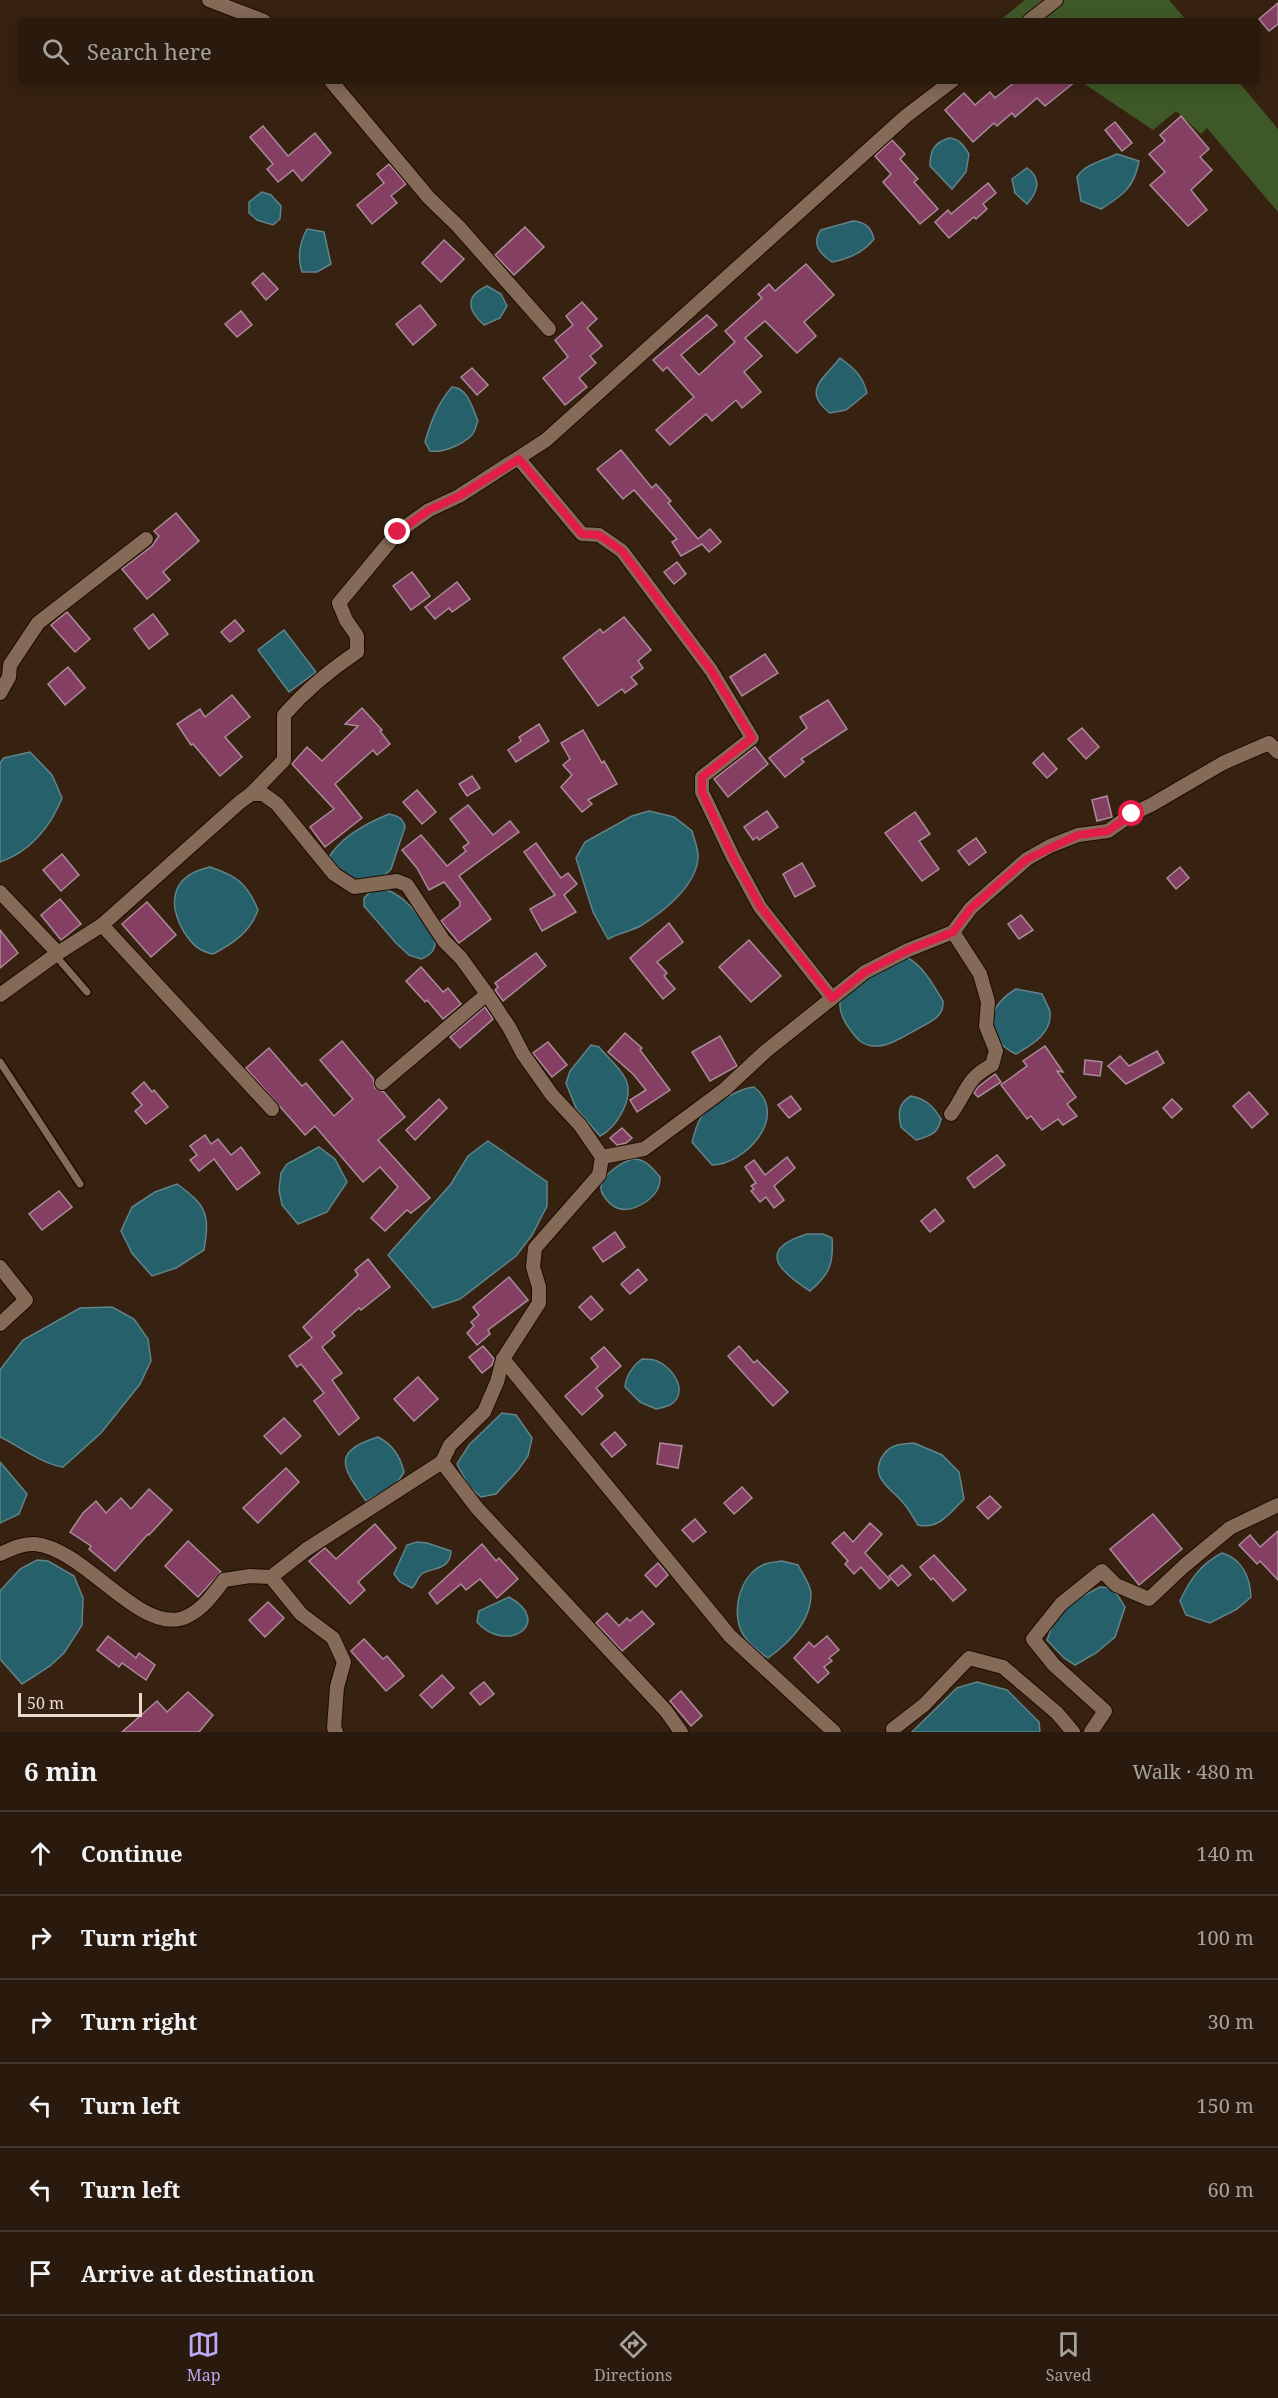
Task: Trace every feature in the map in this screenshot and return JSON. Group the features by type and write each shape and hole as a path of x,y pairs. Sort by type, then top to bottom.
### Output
{"street":[{"path":"209,0 256,18"},
{"path":"1033,18 1056,0"},
{"path":"334,84 429,198 458,226 549,329"},
{"path":"0,995 56,954 102,925 251,794 284,760 284,715 298,699 336,666 357,652 357,636 346,621 339,603 398,532 429,510 459,496 546,440 906,116 947,84"},
{"path":"519,459 582,534 599,535 622,551 711,670 752,738 702,777 702,792 733,857 760,906 832,998"},
{"path":"0,693 9,677 10,665 38,623 146,539"},
{"path":"603,1156 644,1149 725,1089 766,1051 865,972 908,950 953,932 971,908 1027,859 1078,835 1108,831 1132,814 1223,763 1269,743 1278,752"},
{"path":"0,1554 20,1545 36,1544 66,1555 140,1610 161,1618 180,1619 204,1605 225,1580 250,1576 271,1577 307,1549 442,1462 450,1445 484,1412 497,1382 503,1359 539,1304 539,1287 533,1267 535,1248 599,1176 603,1156 552,1095 487,994 461,958 444,941 407,885 397,881 354,887 334,873 277,804 263,794 251,794"},
{"path":"0,892 56,954"},
{"path":"102,925 272,1109"},
{"path":"951,1114 966,1085 979,1071 992,1065 996,1051 986,1026 988,1002 980,974 953,932"},
{"path":"382,1083 487,994"},
{"path":"0,1267 26,1300 0,1324"},
{"path":"503,1359 730,1636 834,1732"},
{"path":"442,1462 477,1508 666,1712 681,1732"},
{"path":"1091,1732 1105,1711 1054,1665 1033,1639 1061,1604 1102,1570 1116,1585 1149,1599 1230,1528 1278,1505"},
{"path":"271,1577 301,1614 333,1638 344,1662 337,1687 334,1728 336,1732"},
{"path":"894,1732 893,1729 924,1705 969,1658 1003,1667 1057,1713 1073,1732"}],"lane":[{"path":"56,954 87,992"},
{"path":"0,1062 80,1184"}],"green space":[{"path":"1025,0 1169,0 1184,18 1003,18"},
{"path":"1084,84 1240,84 1278,129 1278,212 1207,128 1201,134 1176,111 1153,130"}],"water":[{"path":"949,138 959,141 969,154 966,172 952,189 930,166 934,148"},
{"path":"1117,154 1139,161 1131,184 1116,199 1101,209 1081,201 1077,177 1090,165"},
{"path":"1027,168 1035,176 1037,185 1034,195 1027,204 1015,193 1012,179"},
{"path":"262,192 271,195 281,206 280,219 273,225 257,220 249,213 249,202"},
{"path":"853,221 867,226 874,239 855,254 832,262 818,248 818,235 821,230"},
{"path":"307,229 324,232 331,264 317,272 302,272 300,266 302,240"},
{"path":"487,286 501,294 507,306 500,318 484,325 474,314 471,304 475,294"},
{"path":"840,358 857,373 867,393 846,410 830,413 821,405 816,390"},
{"path":"452,387 466,395 478,421 473,434 468,439 452,448 430,451 425,442 430,427 439,406"},
{"path":"284,630 316,672 289,692 258,650"},
{"path":"30,752 52,775 62,798 52,818 38,837 21,852 0,862 0,763 4,758"},
{"path":"649,811 674,817 692,831 698,852 696,868 692,878 678,897 660,913 638,927 608,939 593,912 576,858 585,842 632,816"},
{"path":"389,814 400,818 405,827 391,869 384,876 352,880 329,857 334,849 356,831"},
{"path":"210,867 240,882 250,893 258,910 246,931 228,946 213,954 199,949 193,943 178,921 175,910 176,891 181,883 188,876"},
{"path":"387,890 408,904 435,939 434,949 428,956 421,959 409,955 364,906 364,898 371,891"},
{"path":"908,958 919,966 932,983 943,1001 942,1011 933,1020 892,1042 880,1046 864,1044 845,1022 840,1003 843,997 859,983"},
{"path":"1016,989 1042,994 1050,1012 1050,1020 1044,1033 1034,1043 1016,1054 997,1039 992,1022 999,1004"},
{"path":"591,1045 599,1047 617,1067 624,1076 628,1088 626,1104 622,1112 612,1127 600,1136 576,1108 566,1083 570,1071"},
{"path":"754,1087 764,1099 767,1112 765,1125 749,1148 724,1163 712,1165 692,1142 700,1119 709,1109 724,1099"},
{"path":"911,1096 929,1104 941,1119 933,1134 916,1140 901,1127 899,1118 901,1105"},
{"path":"488,1141 547,1182 547,1206 532,1235 516,1256 460,1299 433,1308 388,1255 451,1184 468,1156"},
{"path":"319,1147 335,1159 347,1182 327,1212 298,1224 282,1205 279,1190 281,1173 287,1164"},
{"path":"632,1159 641,1160 651,1167 660,1177 659,1184 653,1196 647,1201 631,1209 620,1209 610,1204 601,1191 601,1186 609,1173"},
{"path":"177,1184 195,1199 204,1212 207,1228 204,1250 176,1268 152,1276 132,1253 121,1231 132,1207 155,1192"},
{"path":"807,1234 823,1234 832,1238 829,1268 822,1280 810,1291 789,1276 778,1261 777,1254 791,1240"},
{"path":"112,1307 134,1319 148,1339 151,1361 140,1384 101,1433 63,1467 39,1459 0,1437 0,1370 23,1340 80,1308"},
{"path":"642,1359 657,1361 673,1374 679,1387 679,1394 670,1405 656,1409 640,1402 625,1387 630,1371"},
{"path":"502,1413 516,1415 532,1438 528,1456 496,1494 481,1497 469,1486 457,1464 469,1445"},
{"path":"378,1437 395,1452 404,1472 395,1486 366,1501 351,1479 345,1462 347,1455 353,1449"},
{"path":"914,1443 942,1455 959,1472 964,1499 949,1515 932,1525 918,1525 905,1505 883,1482 878,1470 879,1462 890,1448"},
{"path":"0,1462 27,1494 19,1514 0,1523"},
{"path":"417,1542 451,1551 445,1564 423,1573 412,1588 400,1582 394,1574 407,1545"},
{"path":"1222,1553 1235,1560 1244,1570 1251,1597 1237,1609 1210,1623 1186,1615 1180,1601 1188,1586 1202,1567"},
{"path":"37,1560 48,1561 74,1576 83,1598 82,1625 64,1653 50,1666 22,1684 0,1659 0,1591 20,1569"},
{"path":"782,1561 798,1565 810,1587 810,1604 803,1623 791,1639 768,1658 744,1636 738,1617 739,1596 743,1586 755,1570 765,1564"},
{"path":"1100,1587 1113,1588 1125,1607 1115,1637 1096,1653 1075,1665 1064,1658 1047,1640 1055,1618 1073,1601"},
{"path":"509,1597 522,1607 527,1617 527,1625 521,1632 501,1636 477,1622 479,1611"},
{"path":"977,1682 1007,1690 1039,1722 1040,1732 912,1732 957,1688"}],"building":[{"path":"1278,3 1278,24 1269,31 1260,18"},
{"path":"1012,84 1072,84 1045,106 1037,98 1015,117 1012,113 997,126 994,123 973,142 945,110 964,93 975,105 990,92 995,98"},
{"path":"1181,116 1209,149 1200,157 1212,170 1191,190 1207,210 1188,226 1150,185 1165,172 1149,154 1165,141 1160,135"},
{"path":"1115,122 1132,143 1122,151 1105,130"},
{"path":"263,126 288,156 315,133 331,153 302,181 293,170 278,182 267,169 273,164 250,137"},
{"path":"892,140 905,154 900,159 918,179 914,182 938,209 920,224 883,182 891,174 875,156"},
{"path":"389,164 406,184 391,196 397,203 372,224 357,205 384,183 377,174"},
{"path":"988,183 996,193 983,204 987,209 949,238 935,222 948,210 951,214"},
{"path":"525,227 544,247 514,275 495,255"},
{"path":"444,240 464,259 441,282 422,263"},
{"path":"806,264 834,295 804,322 816,336 797,353 765,321 745,338 762,356 744,372 761,392 742,408 736,400 712,421 706,414 670,445 656,430 694,397 667,367 663,371 653,360 707,315 717,325 681,355 699,375 735,342 725,331 762,298 758,294 769,284 775,291"},
{"path":"263,273 278,289 266,300 252,283"},
{"path":"582,302 597,319 587,328 602,346 590,356 596,363 579,378 587,387 565,405 543,378 568,357 555,340 573,325 566,316"},
{"path":"420,305 436,325 413,345 396,324"},
{"path":"241,311 252,325 237,337 225,324"},
{"path":"472,368 488,385 477,395 461,377"},
{"path":"621,450 652,488 656,484 671,501 668,503 698,539 710,529 721,542 709,552 702,544 681,556 672,542 677,539 634,490 623,499 597,469"},
{"path":"176,513 199,541 163,572 170,580 147,599 122,569 152,546 159,536 154,531"},
{"path":"677,562 686,574 674,584 664,572"},
{"path":"412,572 430,596 411,610 393,586"},
{"path":"457,582 470,599 452,612 449,608 435,619 425,607"},
{"path":"67,612 90,639 75,652 51,625"},
{"path":"153,614 168,634 149,649 134,629"},
{"path":"624,617 651,650 638,661 643,668 631,677 637,684 625,693 622,689 598,706 563,658 600,629 603,633"},
{"path":"235,620 244,631 230,642 221,632"},
{"path":"765,654 778,673 742,696 730,677"},
{"path":"68,667 85,688 65,705 48,684"},
{"path":"232,695 250,717 225,737 242,757 220,776 193,744 191,745 177,724 200,709 205,717"},
{"path":"828,700 847,729 801,759 804,762 785,777 769,758 807,728 800,717"},
{"path":"362,708 382,730 380,731 390,744 377,755 373,750 335,784 362,818 325,847 310,827 334,809 292,764 307,747 322,761 358,726 345,724"},
{"path":"539,724 549,741 516,762 508,750 521,741 519,737"},
{"path":"1082,728 1099,747 1086,759 1068,739"},
{"path":"583,730 617,784 588,800 592,804 582,812 561,787 572,775 563,765 570,759 561,743"},
{"path":"755,747 768,764 728,797 714,779"},
{"path":"1043,753 1057,769 1047,778 1033,763"},
{"path":"472,776 480,788 467,796 459,784"},
{"path":"417,790 436,812 422,824 403,802"},
{"path":"1107,796 1112,817 1097,821 1092,800"},
{"path":"468,805 493,835 510,821 519,832 459,876 491,919 459,943 441,921 460,906 460,902 444,882 429,890 417,868 402,850 421,835 447,866 466,851 463,847 469,843 450,819"},
{"path":"767,811 778,827 759,840 757,837 753,840 744,827"},
{"path":"915,812 930,834 919,841 939,869 922,881 885,833"},
{"path":"976,838 986,852 969,865 958,851"},
{"path":"536,843 561,878 568,873 577,884 564,895 576,912 542,931 530,909 555,895 524,852"},
{"path":"62,854 79,875 61,891 43,870"},
{"path":"802,863 815,886 795,897 783,874"},
{"path":"1180,867 1189,878 1176,889 1167,878"},
{"path":"60,899 81,924 61,940 41,915"},
{"path":"147,902 176,935 151,957 122,924"},
{"path":"1021,915 1033,930 1019,939 1008,924"},
{"path":"669,923 683,942 657,962 667,973 664,976 675,989 663,999 630,958"},
{"path":"0,930 18,953 0,968"},
{"path":"749,940 781,976 751,1002 719,967"},
{"path":"536,953 546,966 503,1001 495,990 498,987 495,983"},
{"path":"421,967 443,992 448,988 461,1004 443,1019 406,981"},
{"path":"485,1007 493,1019 460,1048 450,1037"},
{"path":"625,1033 642,1048 640,1050 670,1090 637,1112 630,1100 646,1090 633,1074 608,1052"},
{"path":"720,1036 737,1066 710,1081 692,1052"},
{"path":"342,1041 373,1078 375,1088 384,1092 405,1117 378,1140 430,1198 411,1213 407,1210 385,1231 371,1218 398,1187 380,1167 363,1182 315,1126 305,1135 246,1068 269,1048 302,1086 306,1083 334,1116 353,1099 320,1060"},
{"path":"548,1042 567,1065 552,1077 533,1053"},
{"path":"1045,1046 1063,1072 1057,1071 1076,1097 1067,1104 1077,1116 1063,1125 1058,1119 1042,1130 1031,1116 1027,1119 1001,1085 1027,1066 1023,1061"},
{"path":"1157,1051 1164,1063 1126,1084 1108,1066 1120,1056 1129,1066"},
{"path":"1085,1060 1102,1062 1100,1076 1084,1074"},
{"path":"995,1074 1001,1082 978,1097 974,1093 978,1087"},
{"path":"144,1082 168,1107 146,1124 135,1111 142,1105 132,1093"},
{"path":"1249,1092 1268,1114 1252,1128 1233,1106"},
{"path":"791,1096 801,1109 789,1118 778,1105"},
{"path":"439,1099 447,1108 415,1140 406,1130"},
{"path":"1172,1099 1182,1109 1172,1118 1163,1108"},
{"path":"622,1128 632,1138 626,1143 617,1145 610,1138"},
{"path":"205,1135 211,1144 218,1139 231,1155 241,1147 260,1173 237,1190 214,1159 199,1171 190,1160 197,1155 190,1146"},
{"path":"997,1155 1005,1165 974,1188 967,1178"},
{"path":"787,1157 795,1168 774,1186 784,1200 774,1208 766,1197 760,1202 751,1191 754,1189 751,1186 756,1183 745,1167 754,1160 765,1175"},
{"path":"59,1191 72,1207 42,1230 29,1214"},
{"path":"935,1209 944,1221 930,1232 921,1221"},
{"path":"615,1232 625,1247 603,1262 593,1248"},
{"path":"368,1259 390,1287 361,1310 359,1308 332,1332 335,1336 322,1347 342,1373 332,1380 359,1418 339,1435 314,1401 324,1393 301,1364 297,1367 289,1356 312,1338 303,1327 358,1275 355,1270"},
{"path":"638,1269 647,1280 630,1294 621,1284"},
{"path":"509,1277 528,1300 488,1330 490,1334 477,1345 467,1333 474,1326 471,1322 479,1315 473,1307"},
{"path":"591,1296 603,1310 591,1320 579,1307"},
{"path":"483,1346 494,1359 492,1365 482,1373 469,1357"},
{"path":"739,1346 754,1363 757,1360 788,1392 773,1406 728,1356"},
{"path":"604,1347 621,1366 596,1388 603,1396 582,1415 565,1396 598,1367 591,1358"},
{"path":"418,1377 438,1399 414,1421 394,1399"},
{"path":"284,1418 301,1436 281,1454 264,1436"},
{"path":"615,1432 626,1445 612,1457 601,1444"},
{"path":"660,1443 682,1446 678,1468 657,1464"},
{"path":"286,1468 299,1482 258,1523 243,1508"},
{"path":"742,1487 752,1498 734,1514 724,1503"},
{"path":"149,1489 172,1510 115,1571 89,1549 91,1546 70,1532 83,1513 96,1501 106,1513 121,1498 131,1509"},
{"path":"990,1496 1001,1507 988,1519 977,1507"},
{"path":"1153,1514 1182,1549 1139,1585 1110,1549"},
{"path":"695,1519 706,1532 693,1542 682,1530"},
{"path":"870,1523 882,1534 865,1553 890,1580 880,1589 861,1567 854,1574 845,1564 848,1561 832,1543 844,1532 853,1542"},
{"path":"375,1524 396,1548 358,1582 365,1590 350,1604 309,1561 325,1548 336,1559"},
{"path":"1278,1531 1278,1580 1260,1561 1257,1564 1239,1545 1250,1535 1260,1547"},
{"path":"188,1541 221,1572 198,1597 165,1566"},
{"path":"482,1544 496,1561 499,1558 518,1579 497,1598 480,1579 466,1590 461,1584 437,1604 429,1593"},
{"path":"934,1555 966,1590 953,1601 920,1567"},
{"path":"658,1563 668,1575 656,1587 645,1575"},
{"path":"902,1565 911,1575 898,1586 889,1576"},
{"path":"268,1602 284,1618 265,1637 249,1620"},
{"path":"642,1611 654,1624 622,1651 596,1623 607,1613 619,1626 627,1618 630,1621"},
{"path":"108,1636 136,1658 139,1653 155,1665 146,1680 122,1663 119,1667 97,1650"},
{"path":"827,1636 839,1650 829,1658 832,1661 824,1667 829,1673 818,1683 794,1658 809,1642 814,1647"},
{"path":"364,1639 383,1659 387,1656 404,1676 386,1691 351,1651"},
{"path":"442,1675 454,1688 432,1708 420,1695"},
{"path":"484,1682 494,1694 480,1705 470,1693"},
{"path":"681,1691 702,1716 691,1726 670,1701"},
{"path":"188,1692 213,1715 199,1732 122,1732 157,1701 167,1712"}],"route":[{"path":"398,532 429,510 459,496 519,459 582,534 599,535 622,551 711,670 752,738 702,777 702,792 733,857 760,906 832,998 865,972 908,950 953,932 971,908 1027,859 1050,846 1078,835 1108,831 1132,814"}]}
